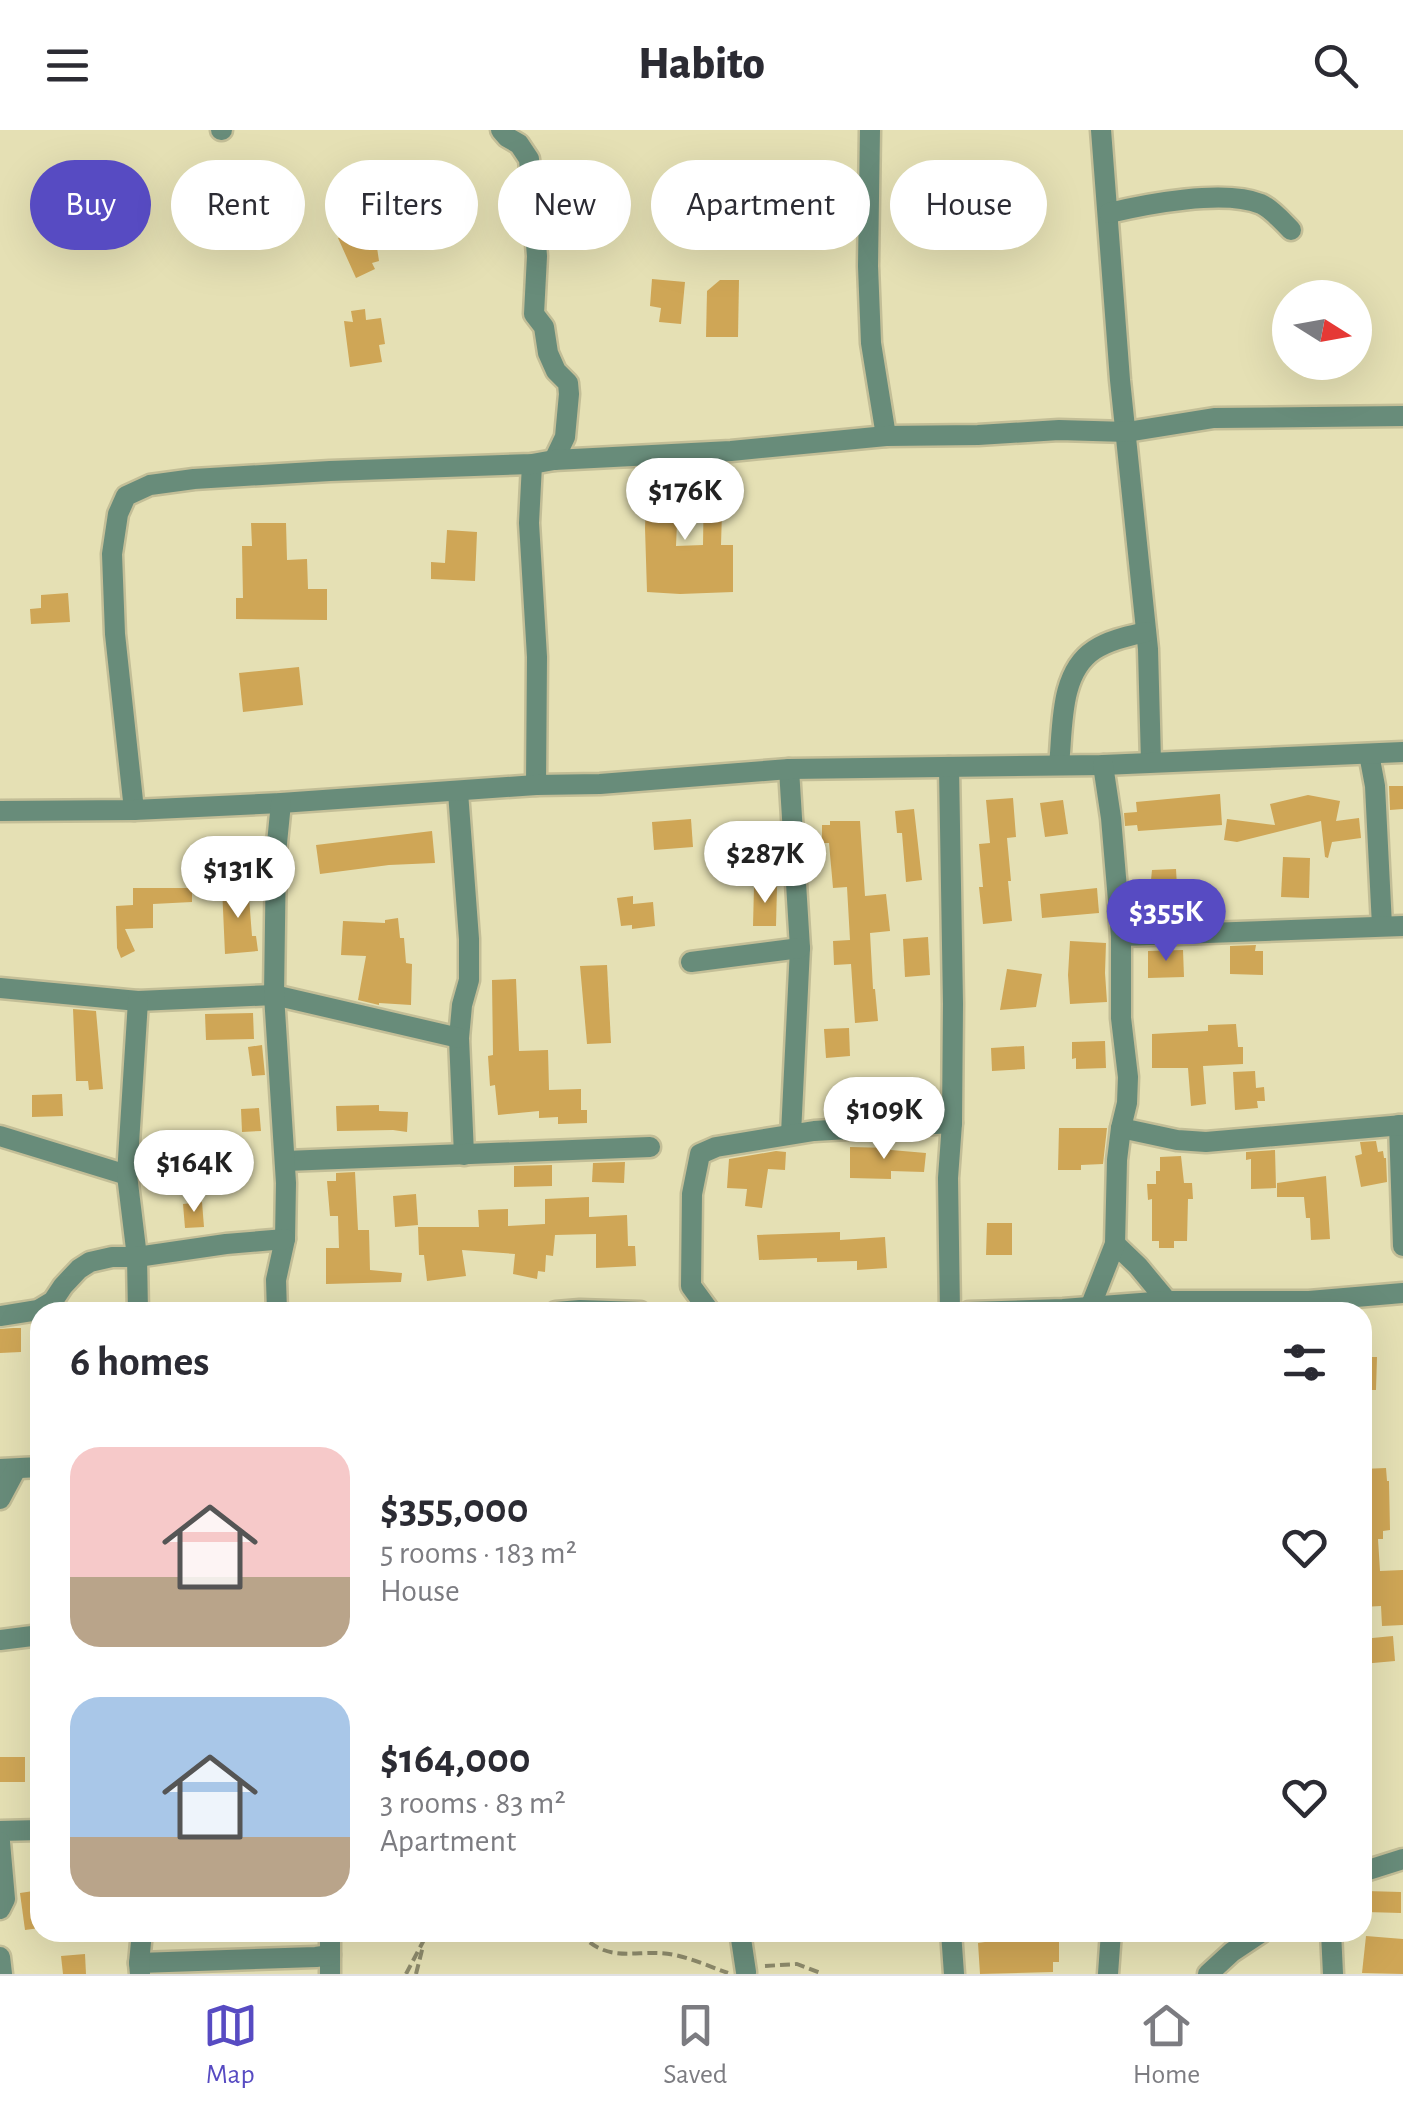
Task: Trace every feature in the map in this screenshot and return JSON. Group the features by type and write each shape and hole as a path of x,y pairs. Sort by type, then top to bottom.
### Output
{"street":[{"path":"502,130 529,159 537,256 534,314 544,327 548,353 556,371 568,383 570,394 566,437 554,460"},
{"path":"870,130 868,266 872,343 886,436"},
{"path":"1101,130 1120,380 1146,632 1151,762"},
{"path":"1109,213 1192,199 1235,199 1260,204 1291,230"},
{"path":"134,810 112,554 118,514 126,496 150,485 330,471 532,464 886,436 1060,430 1127,432 1214,418 1403,416"},
{"path":"532,464 528,523 537,657 536,784"},
{"path":"1059,765 1064,711 1077,665 1102,646 1146,632"},
{"path":"0,811 281,803 789,770 1103,765 1403,752"},
{"path":"1121,936 1392,926 1369,754"},
{"path":"1093,1302 1114,1244 1128,1077 1122,1018 1121,936 1103,765"},
{"path":"949,767 953,1004 948,1178 950,1302"},
{"path":"789,770 800,948 792,1134"},
{"path":"458,792 470,939 459,1038 464,1155"},
{"path":"276,1302 276,1280 285,1239 285,1161 274,995 276,853 281,803"},
{"path":"692,962 800,948"},
{"path":"0,988 138,1001 274,995 459,1038"},
{"path":"138,1001 127,1175 138,1302"},
{"path":"703,1302 692,1286 690,1268 692,1194 700,1154 716,1147 814,1131 952,1123"},
{"path":"1121,1128 1206,1142 1401,1125 1403,1246"},
{"path":"0,1136 127,1175"},
{"path":"285,1161 650,1148"},
{"path":"52,1302 90,1262 285,1239"},
{"path":"1114,1244 1167,1301"},
{"path":"1343,1302 1403,1293"},
{"path":"1152,1302 1191,1302"},
{"path":"0,1316 30,1311"},
{"path":"0,1499 8,1469"},
{"path":"0,1640 30,1637"},
{"path":"0,1831 30,1830"},
{"path":"0,1842 6,1899 0,1909"},
{"path":"1372,1869 1403,1859"},
{"path":"141,1942 140,1969 316,1958 330,1964"},
{"path":"740,1942 742,1973"},
{"path":"951,1942 954,1974"},
{"path":"1108,1974 1110,1942"},
{"path":"1208,1974 1247,1942"},
{"path":"1328,1942 1333,1974"},
{"path":"0,1958 2,1974"}],"path":[{"path":"406,1974 422,1942"},
{"path":"416,1974 424,1942"},
{"path":"587,1942 614,1953 673,1954 742,1973 762,1966 797,1964 823,1974"}],"building":[{"path":"343,250 377,250 379,261 372,263 375,269 356,278"},
{"path":"652,279 685,282 681,324 659,322 661,308 650,306"},
{"path":"720,280 739,280 738,337 706,337 707,291"},
{"path":"365,309 366,320 381,318 385,344 379,345 382,362 350,367 344,321 353,322 351,311"},
{"path":"647,477 679,478 676,546 703,545 704,479 723,479 721,545 733,545 733,592 647,592"},
{"path":"251,523 286,523 287,560 307,559 308,589 327,589 327,620 236,619 236,598 243,598 242,546 252,546"},
{"path":"447,530 477,532 475,581 431,579 431,562 445,563"},
{"path":"68,593 70,622 31,624 30,609 41,608 41,595"},
{"path":"299,667 303,705 243,712 239,673"},
{"path":"1389,786 1403,786 1403,809 1390,810"},
{"path":"1220,794 1222,825 1138,831 1137,825 1125,826 1124,813 1137,812 1136,802"},
{"path":"1308,795 1340,801 1336,821 1359,818 1361,838 1332,842 1328,858 1321,821 1237,842 1224,840 1227,819 1275,825 1270,804"},
{"path":"1013,798 1016,837 1007,838 1012,921 983,924 979,844 990,843 986,800"},
{"path":"1063,800 1068,834 1045,837 1040,803"},
{"path":"914,809 922,880 906,882 902,833 897,833 895,811"},
{"path":"691,819 693,847 654,850 652,822"},
{"path":"830,821 860,821 865,896 886,894 890,931 870,933 878,1021 855,1023 851,964 834,965 833,941 850,940 847,887 833,888 829,843 822,843 822,825 830,825"},
{"path":"432,831 435,863 320,874 316,845"},
{"path":"1283,857 1310,858 1309,898 1281,897"},
{"path":"1176,869 1178,904 1152,905 1151,895 1145,895 1144,881 1151,880 1152,870"},
{"path":"248,885 252,936 256,936 258,951 225,954 222,887"},
{"path":"754,887 777,887 776,926 753,926"},
{"path":"133,888 192,888 192,902 153,904 153,928 125,929 135,951 121,958 117,948 116,906 133,905"},
{"path":"1097,888 1099,913 1042,918 1040,894"},
{"path":"633,896 633,904 653,902 655,926 621,926 617,898"},
{"path":"398,918 406,963 412,964 411,1005 379,1005 358,1000 366,956 341,955 343,921 385,923"},
{"path":"928,937 930,975 905,977 903,939"},
{"path":"1070,941 1106,943 1107,1002 1070,1004"},
{"path":"1256,945 1255,951 1263,951 1263,975 1230,974 1230,946"},
{"path":"1183,950 1184,977 1148,978 1148,951"},
{"path":"607,965 611,1043 587,1044 580,966"},
{"path":"1007,969 1042,974 1036,1007 1000,1010"},
{"path":"516,979 519,1051 548,1050 549,1090 581,1089 581,1110 587,1110 587,1123 558,1124 558,1117 539,1118 539,1111 498,1115 495,1085 490,1086 488,1056 493,1055 492,980"},
{"path":"73,1009 96,1011 103,1089 89,1090 88,1081 76,1081"},
{"path":"253,1013 254,1039 206,1040 205,1014"},
{"path":"1236,1024 1243,1064 1203,1066 1206,1104 1191,1106 1188,1068 1152,1068 1152,1034 1208,1031 1208,1025"},
{"path":"849,1028 850,1056 826,1058 824,1029"},
{"path":"1105,1041 1106,1068 1076,1069 1072,1042"},
{"path":"262,1045 265,1075 252,1076 248,1047"},
{"path":"1024,1046 1025,1069 992,1071 991,1048"},
{"path":"1255,1071 1256,1088 1264,1087 1265,1101 1257,1101 1258,1108 1235,1110 1233,1072"},
{"path":"62,1094 63,1116 32,1117 32,1095"},
{"path":"379,1105 379,1111 408,1112 407,1132 337,1131 336,1106"},
{"path":"259,1108 261,1131 242,1132 241,1109"},
{"path":"1059,1128 1107,1128 1103,1164 1081,1165 1081,1170 1058,1170"},
{"path":"231,1135 235,1177 209,1179 206,1138"},
{"path":"1376,1141 1378,1152 1383,1151 1386,1158 1387,1182 1361,1187 1355,1156 1362,1154 1360,1142"},
{"path":"850,1147 926,1153 924,1172 891,1171 891,1179 850,1178"},
{"path":"1275,1150 1276,1188 1251,1189 1251,1159 1246,1160 1246,1152"},
{"path":"786,1152 785,1170 768,1169 762,1208 745,1206 747,1189 727,1188 729,1159"},
{"path":"1181,1156 1184,1183 1192,1183 1187,1241 1174,1241 1174,1248 1159,1248 1159,1241 1152,1241 1152,1199 1148,1200 1147,1184 1156,1184 1160,1157"},
{"path":"625,1162 624,1183 592,1182 593,1163"},
{"path":"552,1165 552,1186 514,1187 514,1166"},
{"path":"355,1172 358,1230 369,1230 370,1270 402,1273 401,1282 326,1284 326,1248 339,1248 338,1216 330,1216 327,1181 336,1181 336,1173"},
{"path":"1326,1176 1330,1239 1311,1240 1304,1197 1277,1197 1277,1183"},
{"path":"416,1194 418,1225 395,1227 393,1196"},
{"path":"589,1197 589,1217 627,1215 628,1246 635,1246 636,1266 596,1268 596,1234 555,1235 553,1256 546,1255 545,1272 538,1271 537,1279 513,1274 515,1254 462,1250 466,1276 427,1281 424,1255 419,1255 418,1227 479,1227 478,1210 508,1209 508,1226 545,1224 545,1199"},
{"path":"202,1202 204,1227 185,1228 183,1204"},
{"path":"987,1223 1012,1223 1012,1255 986,1255"},
{"path":"840,1232 840,1240 885,1237 887,1268 857,1270 857,1261 817,1262 817,1258 759,1260 757,1235"},
{"path":"21,1328 21,1352 0,1353 0,1329"},
{"path":"1372,1357 1377,1357 1376,1390 1372,1390"},
{"path":"1386,1468 1389,1481 1390,1530 1383,1531 1383,1539 1378,1539 1380,1571 1403,1570 1403,1625 1382,1626 1381,1606 1372,1606 1372,1469"},
{"path":"1393,1636 1395,1661 1372,1663 1372,1638"},
{"path":"0,1757 25,1757 25,1782 0,1782"},
{"path":"1372,1891 1401,1892 1401,1913 1372,1912"},
{"path":"30,1892 30,1929 25,1930 20,1893"},
{"path":"1372,1936 1403,1939 1403,1974 1362,1973 1365,1942 1372,1942"},
{"path":"1059,1942 1059,1962 1053,1962 1053,1972 980,1974 978,1943"},
{"path":"85,1954 86,1974 63,1974 61,1956"}]}
